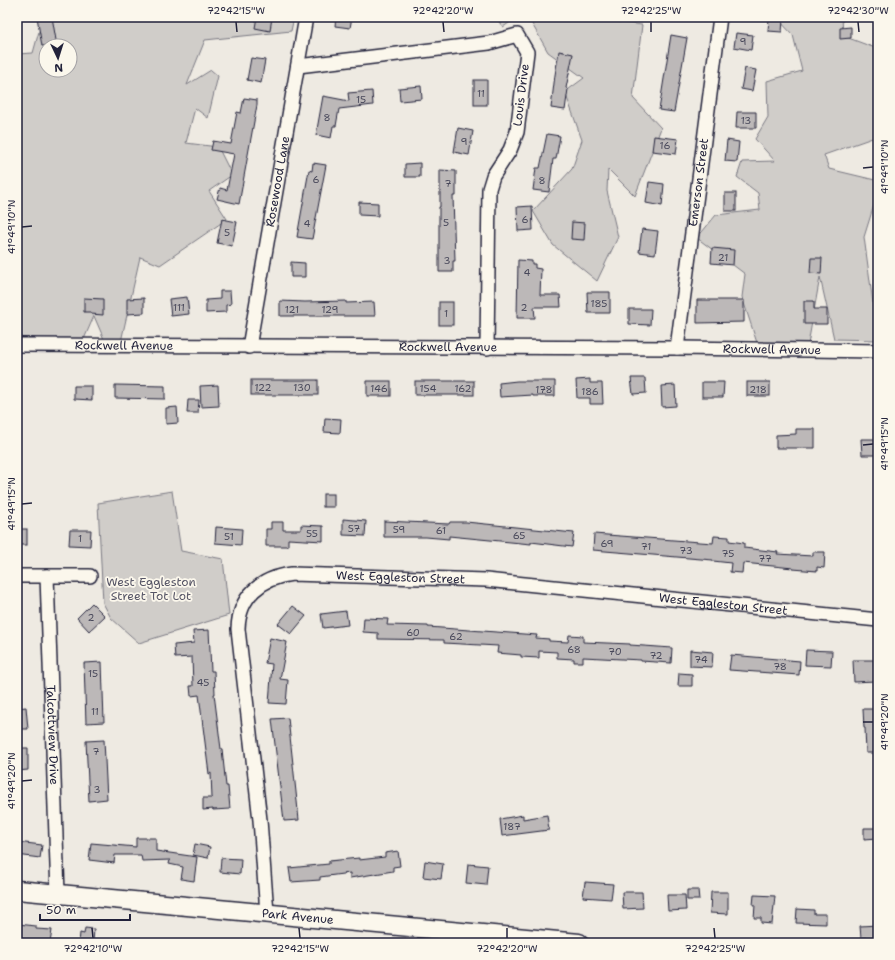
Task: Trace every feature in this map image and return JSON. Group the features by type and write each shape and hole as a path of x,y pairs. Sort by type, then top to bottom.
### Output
{"street":[{"name":"Rosewood Lane","path":"249,347 306,17"},
{"name":"Emerson Street","path":"677,348 720,17"},
{"name":"Louis Drive","path":"298,66 489,43 517,35 526,52 517,132 510,150 493,176 489,189 487,348"},
{"name":"Rockwell Avenue","path":"17,345 677,348 878,351"},
{"name":"West Eggleston Street","path":"267,913 260,820 239,636 239,622 243,607 250,594 263,583 272,578 292,574 486,580 878,620"},
{"path":"17,576 90,576"},
{"name":"Talcottview Drive","path":"46,576 58,894"},
{"name":"Park Avenue","path":"17,890 579,943"}],"green space":[{"path":"43,17 294,17 291,31 205,40 187,85 211,70 218,76 208,118 195,108 186,143 218,147 232,175 209,191 227,219 160,265 140,257 120,346 107,346 94,316 81,346 24,345 17,325 17,54 33,53"},
{"path":"495,17 512,17 512,21 503,27"},
{"path":"528,17 586,17 642,25 633,98 661,128 635,196 608,169 607,191 618,237 597,281 553,245 533,211 572,169 582,140 565,92 584,78 548,52"},
{"path":"776,17 842,17 843,36 878,49 878,136 824,155 829,169 875,180 878,177 878,192 864,237 878,340 834,339 820,277 807,350 759,349 742,297 745,274 697,238 716,215 760,210 758,193 737,177 742,162 775,161 755,139 768,117 767,81 802,71 793,35"},
{"name":"West Eggleston Street Tot Lot","path":"172,491 181,551 223,559 229,615 139,643 111,618 103,603 98,503"}],"building":[{"path":"37,17 52,17 56,38 41,38"},
{"path":"257,17 272,17 270,31 255,28"},
{"path":"336,17 352,17 350,28 335,26"},
{"path":"769,18 783,20 782,32 768,31"},
{"path":"851,27 851,38 840,39 840,28"},
{"path":"736,33 753,35 751,50 734,47"},
{"path":"671,35 687,38 674,112 659,110"},
{"path":"559,51 573,54 566,88 568,89 565,110 551,108"},
{"path":"251,58 265,60 261,83 247,80"},
{"path":"745,68 756,70 752,91 741,89"},
{"path":"474,80 487,80 487,105 474,105"},
{"path":"421,86 422,99 400,101 399,88"},
{"path":"372,91 373,105 339,109 336,126 333,126 331,138 316,135 323,96 349,101 348,93"},
{"path":"244,98 257,100 257,105 239,204 217,199 220,188 227,190 234,154 211,150 213,141 231,144 237,112 241,113"},
{"path":"737,112 756,112 756,128 736,128"},
{"path":"458,128 473,131 469,155 454,152"},
{"path":"547,134 560,136 556,159 553,159 549,192 533,190 536,168 540,168"},
{"path":"654,136 678,139 676,154 652,151"},
{"path":"727,140 739,142 737,162 725,161"},
{"path":"313,163 326,165 312,239 297,237 309,170 312,171"},
{"path":"420,163 420,177 405,177 405,164"},
{"path":"440,170 456,171 456,196 453,196 455,261 453,261 453,272 439,272"},
{"path":"649,182 664,184 662,206 646,203"},
{"path":"725,193 736,193 736,211 725,211"},
{"path":"359,202 378,203 378,216 359,215"},
{"path":"532,206 533,230 518,231 517,207"},
{"path":"222,219 237,222 232,246 217,243"},
{"path":"572,222 585,223 584,240 571,239"},
{"path":"642,229 658,231 655,254 639,252"},
{"path":"712,248 734,250 733,265 711,263"},
{"path":"811,258 822,258 821,274 810,273"},
{"path":"518,260 532,261 532,264 535,264 535,268 541,269 540,295 560,295 561,307 534,307 535,318 517,318"},
{"path":"291,262 305,263 305,277 291,277"},
{"path":"220,291 230,291 231,304 226,305 226,312 206,313 206,300 220,299"},
{"path":"587,292 610,292 610,313 588,313"},
{"path":"187,297 189,314 171,316 169,299"},
{"path":"84,298 103,299 103,315 84,312"},
{"path":"144,298 144,313 127,314 127,299"},
{"path":"697,300 744,300 744,322 697,323"},
{"path":"280,301 346,301 346,303 374,302 375,316 280,316"},
{"path":"804,301 814,301 814,309 827,309 827,324 804,324"},
{"path":"439,302 453,302 453,325 439,325"},
{"path":"629,309 651,309 650,325 629,324"},
{"path":"631,378 645,378 646,393 633,394"},
{"path":"590,379 590,383 602,383 603,404 590,404 590,398 577,398 576,380"},
{"path":"251,380 318,380 318,395 251,395"},
{"path":"367,381 391,381 391,396 367,396"},
{"path":"415,381 474,381 474,395 415,395"},
{"path":"517,381 555,381 555,396 533,395 500,397 499,383"},
{"path":"702,382 724,382 723,397 702,397"},
{"path":"747,382 770,382 770,396 747,396"},
{"path":"115,385 165,386 165,399 115,398"},
{"path":"218,385 219,406 201,407 200,386"},
{"path":"675,385 676,406 662,407 661,386"},
{"path":"74,386 92,386 92,400 74,399"},
{"path":"188,400 199,400 198,413 187,413"},
{"path":"177,407 178,423 166,424 166,408"},
{"path":"325,418 341,419 340,433 324,432"},
{"path":"796,429 815,429 815,448 776,448 776,435 796,434"},
{"path":"861,439 878,439 877,455 862,455"},
{"path":"323,494 334,494 334,507 323,507"},
{"path":"343,519 366,521 365,536 343,535"},
{"path":"384,521 449,524 450,522 466,522 574,533 572,547 531,542 531,544 449,536 449,539 426,537 384,537"},
{"path":"271,522 283,522 283,530 301,530 301,525 323,526 323,541 288,539 288,546 266,546 266,529 271,529"},
{"path":"216,527 242,529 241,545 215,543"},
{"path":"17,529 27,529 27,545 17,545"},
{"path":"70,530 91,530 90,546 69,545"},
{"path":"594,534 713,543 714,536 729,537 729,541 744,543 744,548 778,552 777,554 813,556 813,552 825,552 824,568 817,567 817,571 743,563 742,573 730,572 731,563 713,560 593,550"},
{"path":"92,603 105,616 89,631 77,618"},
{"path":"293,606 306,616 291,634 278,624"},
{"path":"346,611 348,625 323,628 321,614"},
{"path":"364,618 388,619 387,625 428,626 537,635 536,638 549,639 549,641 568,642 569,635 583,636 583,642 672,648 671,663 583,657 583,662 574,662 574,659 557,658 557,652 539,651 539,658 521,657 521,655 497,653 498,646 444,643 444,640 378,639 378,633 363,632"},
{"path":"209,630 211,671 214,671 214,694 230,809 203,810 203,798 212,798 211,773 209,774 199,695 191,696 190,686 193,686 192,657 175,658 174,645 194,643 193,631"},
{"path":"270,638 287,642 280,679 288,680 286,704 269,703 272,664 265,663"},
{"path":"690,650 713,652 712,667 690,666"},
{"path":"806,650 832,651 831,666 805,665"},
{"path":"731,655 800,661 799,675 729,670"},
{"path":"853,660 874,660 875,681 854,682"},
{"path":"102,662 104,722 86,723 84,663"},
{"path":"679,673 692,674 692,686 678,686"},
{"path":"26,707 28,729 17,729 17,708"},
{"path":"863,709 878,709 878,753 866,753"},
{"path":"288,718 299,820 284,821 272,719"},
{"path":"104,740 107,799 89,801 86,741"},
{"path":"17,748 28,748 28,770 17,771"},
{"path":"523,815 523,819 547,815 549,830 502,836 500,819"},
{"path":"864,828 878,828 878,838 864,839"},
{"path":"136,838 156,838 156,851 197,857 194,881 181,879 183,867 169,864 170,860 142,861 141,855 115,855 114,863 89,860 91,843 136,847"},
{"path":"17,842 42,845 40,858 17,855"},
{"path":"195,844 210,847 208,858 193,855"},
{"path":"398,851 400,866 393,867 393,871 350,878 350,873 320,877 320,880 291,882 289,868 329,864 329,861 385,857 385,853"},
{"path":"221,858 241,859 240,874 220,872"},
{"path":"425,861 443,864 441,879 423,877"},
{"path":"468,864 488,866 486,885 466,883"},
{"path":"585,882 613,884 611,899 583,897"},
{"path":"687,890 698,890 699,900 687,900"},
{"path":"622,892 642,892 643,908 623,909"},
{"path":"711,892 728,892 728,914 710,913"},
{"path":"667,895 685,895 686,910 668,911"},
{"path":"754,895 775,896 772,924 761,923 761,918 754,918"},
{"path":"797,909 814,910 814,914 826,914 826,924 796,923"},
{"path":"18,924 36,926 36,929 52,930 50,943 17,943"},
{"path":"878,925 878,937 861,938 860,926"},
{"path":"85,928 94,929 93,943 79,943 80,933 84,934"}]}
